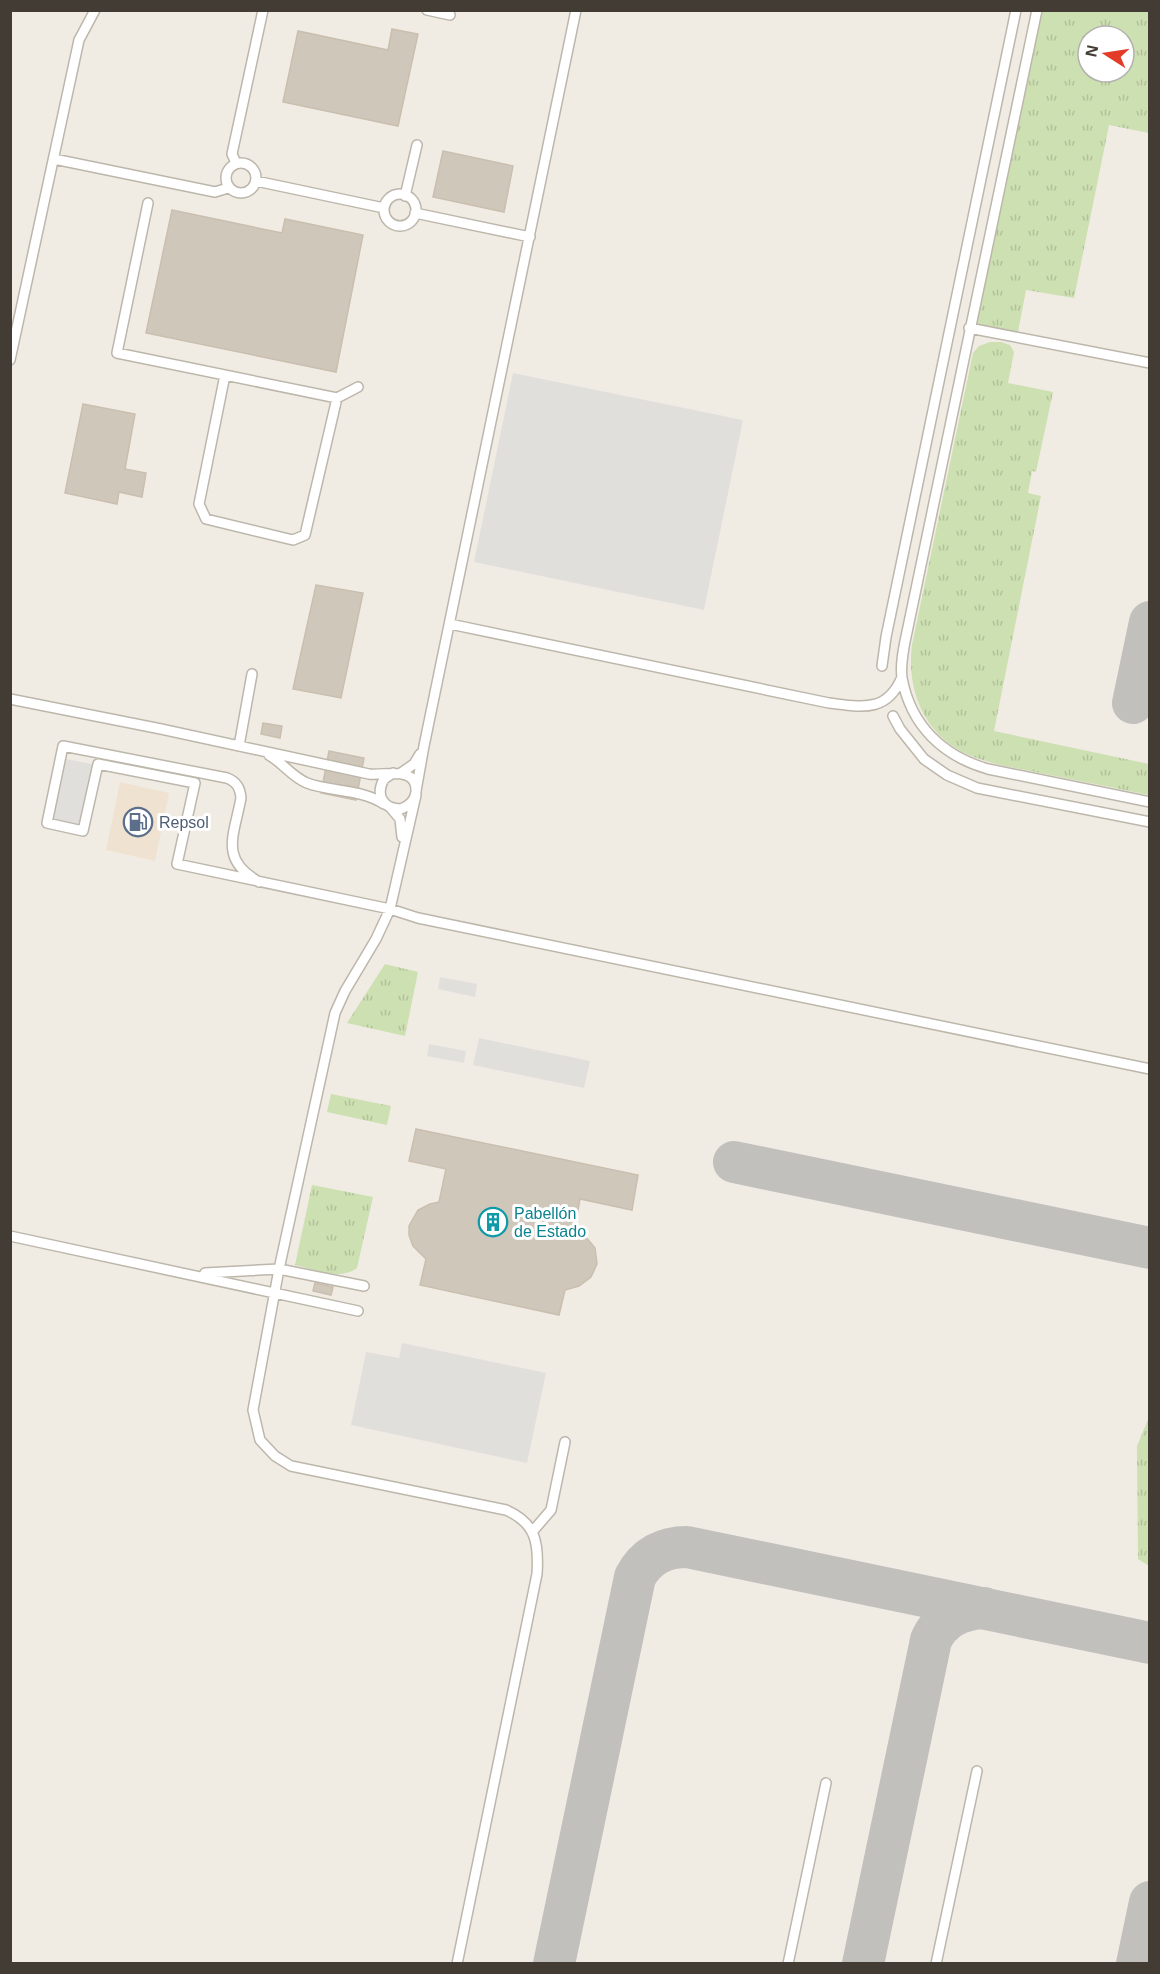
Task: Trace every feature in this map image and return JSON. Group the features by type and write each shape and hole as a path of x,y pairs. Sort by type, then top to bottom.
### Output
{"lane":[{"path":"10,360 79,40 95,10"},
{"path":"236,163 232,153 263,10"},
{"path":"427,10 450,15"},
{"path":"457,1964 537,1574 536,1539 520,1516 506,1510 291,1466 275,1456 260,1440 253,1410 279,1269 335,1013 390,909 416,793 576,10"},
{"path":"882,666 888,625 1016,10"},
{"path":"450,624 829,703 864,708 887,699 898,687 902,677 907,632 1037,10"},
{"path":"405,196 417,145"},
{"path":"54,159 215,192 228,188"},
{"path":"242,162 252,167 256,173 256,182 251,191 243,195 228,188 227,172 231,166 242,162"},
{"path":"256,182 384,208"},
{"path":"401,194 405,196 415,205 415,213 410,222 402,226 393,224 387,219 384,208 389,197 401,194"},
{"path":"148,203 117,353 337,398 358,387"},
{"path":"415,213 530,237"},
{"path":"969,328 1149,363"},
{"path":"225,375 199,504 206,519 293,540 305,535 337,398"},
{"path":"239,746 252,674"},
{"path":"902,677 909,702 920,724 935,741 963,760 988,769 1149,802"},
{"path":"10,699 239,746 369,774 397,773 412,779 416,793 412,803 405,808 388,807 368,797 308,783 262,751"},
{"path":"893,716 900,729 924,759 946,776 977,788 1148,822 1149,810"},
{"path":"259,882 244,873 235,862 232,846 241,798 240,790 234,782 216,776 63,746 47,823 83,831 98,764 195,783 177,864 259,882 390,909 418,918 1149,1069"},
{"path":"402,851 401,823 397,815 382,800 379,789 384,779 414,764 424,746"},
{"path":"10,1236 358,1311"},
{"path":"194,1274 279,1269 364,1286"},
{"path":"532,1532 551,1510 565,1442"},
{"path":"936,1964 976,1771"},
{"path":"789,1964 826,1784"}],"shaded area":[{"path":"513,373 743,420 704,610 474,562"},
{"path":"61,758 97,765 83,831 47,823"},
{"name":"Repsol","path":"120,782 169,793 155,861 106,850"},
{"path":"440,977 477,984 475,997 438,989"},
{"path":"479,1038 590,1061 584,1088 473,1065"},
{"path":"429,1044 466,1051 464,1063 427,1056"},
{"path":"402,1343 546,1373 527,1463 351,1425 366,1352 399,1358"}],"green space":[{"path":"1037,11 1149,11 1149,133 1109,125 1074,298 1026,290 1017,337 969,328"},
{"path":"990,342 1010,345 1014,352 1008,383 1053,392 1036,472 1032,471 1028,493 1041,496 994,731 1149,764 1149,795 1007,766 969,755 954,747 930,724 916,695 912,679 912,645 973,353 979,346"},
{"path":"385,964 418,972 405,1036 347,1023"},
{"path":"331,1094 391,1106 387,1125 327,1112"},
{"path":"312,1185 373,1197 357,1268 350,1272 327,1273 295,1265"},
{"path":"1149,1417 1150,1566 1138,1559 1137,1446"}],"building":[{"path":"392,29 418,34 398,126 283,102 298,31 388,50"},
{"path":"443,151 513,166 504,212 433,197"},
{"path":"172,210 282,233 285,219 363,235 336,372 146,333"},
{"path":"83,404 135,414 125,469 146,473 142,497 119,492 117,504 65,493"},
{"path":"316,585 363,593 341,698 293,689"},
{"path":"263,723 282,726 280,738 261,734"},
{"path":"329,751 364,758 356,800 321,793"},
{"name":"Pabellón de Estado","path":"416,1129 638,1175 632,1210 580,1199 574,1231 584,1235 595,1248 597,1264 591,1277 579,1286 565,1290 559,1315 420,1285 426,1259 413,1246 409,1226 418,1210 439,1202 446,1169 409,1161"},
{"path":"315,1283 333,1287 331,1295 313,1291"}],"taxiway":[{"path":"1133,703 1150,622"},
{"path":"734,1162 1150,1248"},
{"path":"554,1964 635,1577 645,1563 656,1554 687,1547 1150,1643"},
{"path":"863,1964 931,1640 946,1620 967,1610 984,1608"},
{"path":"1137,1964 1150,1902"}],"place":[{"name":"Repsol","path":"138,822"},
{"name":"Pabellón de Estado","path":"493,1222"}]}
